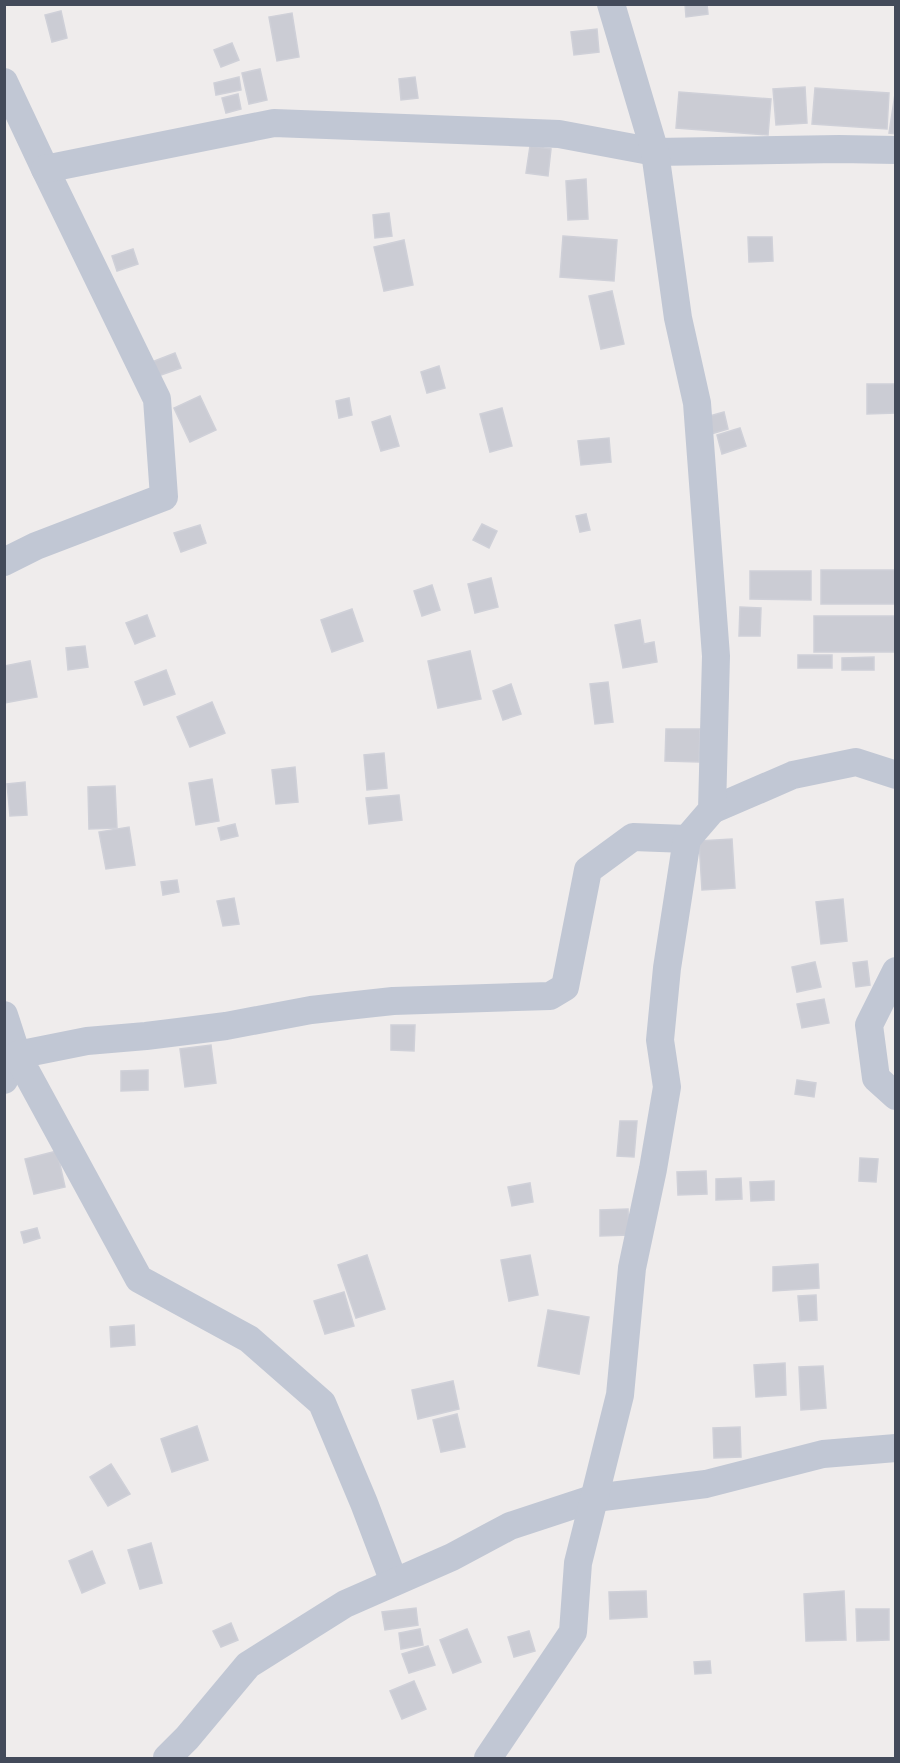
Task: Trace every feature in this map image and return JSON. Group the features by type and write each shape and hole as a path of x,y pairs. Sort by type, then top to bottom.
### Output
{"street":[{"path":"611,4 655,152 678,318 697,403 716,656 712,810"},
{"path":"4,82 157,399 164,497 36,546 4,562"},
{"path":"45,169 274,123 559,134 655,152 896,150"},
{"path":"488,1758 573,1632 578,1563 620,1395 632,1268 653,1169 667,1087 660,1040 667,968 687,839 712,810 793,775 856,762 896,775"},
{"path":"11,1068 87,1041 226,1026 311,1010 393,1001 550,996 565,987 588,870 633,837 687,839"},
{"path":"896,971 869,1025 876,1078 896,1096"},
{"path":"4,1015 11,1068 139,1279 249,1339 322,1403 394,1582"},
{"path":"167,1758 187,1738 248,1665 345,1604 452,1557 510,1526 595,1498 706,1484 823,1454 896,1448"}],"building":[{"path":"685,4 707,4 708,14 686,17"},
{"path":"61,11 67,38 52,42 45,15"},
{"path":"292,13 299,57 277,61 269,17"},
{"path":"597,29 599,52 574,55 571,32"},
{"path":"232,43 239,60 221,67 214,50"},
{"path":"260,69 267,100 249,104 242,73"},
{"path":"239,77 241,90 216,95 214,83"},
{"path":"415,77 418,98 401,100 399,79"},
{"path":"805,87 807,123 776,125 773,89"},
{"path":"815,88 889,93 887,129 812,124"},
{"path":"679,92 771,99 768,135 676,128"},
{"path":"238,94 241,109 226,113 222,98"},
{"path":"896,94 896,134 889,133"},
{"path":"530,146 551,149 548,176 526,173"},
{"path":"586,179 588,219 568,220 566,181"},
{"path":"389,213 392,236 375,238 373,215"},
{"path":"563,236 617,240 614,281 560,277"},
{"path":"748,237 772,237 773,261 749,262"},
{"path":"404,240 413,285 384,291 374,247"},
{"path":"133,249 138,264 117,271 112,256"},
{"path":"612,291 624,344 601,349 589,296"},
{"path":"175,353 181,368 158,376 152,362"},
{"path":"439,366 445,388 427,393 421,372"},
{"path":"867,384 896,384 896,413 867,414"},
{"path":"200,396 216,430 190,442 174,408"},
{"path":"349,398 352,415 339,418 336,401"},
{"path":"502,408 512,446 490,452 480,414"},
{"path":"724,412 728,429 711,434 706,417"},
{"path":"390,416 399,446 381,451 372,422"},
{"path":"740,428 746,446 722,454 717,435"},
{"path":"609,438 611,462 581,465 578,441"},
{"path":"586,514 590,530 580,532 576,516"},
{"path":"482,524 497,531 489,548 473,540"},
{"path":"200,525 206,543 181,552 174,533"},
{"path":"821,570 896,570 896,604 821,604"},
{"path":"750,571 811,571 811,600 750,599"},
{"path":"491,578 498,607 475,613 468,584"},
{"path":"432,585 440,610 422,616 414,591"},
{"path":"740,607 761,608 760,636 739,636"},
{"path":"352,609 363,641 332,652 321,620"},
{"path":"147,615 155,636 135,644 126,623"},
{"path":"814,616 896,616 896,652 814,652"},
{"path":"640,620 644,644 654,642 657,662 623,668 615,625"},
{"path":"85,646 88,667 68,670 66,648"},
{"path":"470,651 481,699 438,708 428,661"},
{"path":"798,655 832,655 832,668 798,668"},
{"path":"874,657 874,670 842,670 842,658"},
{"path":"30,661 37,697 4,703 4,666"},
{"path":"166,670 175,694 144,705 135,682"},
{"path":"608,682 613,722 595,724 590,684"},
{"path":"511,684 521,714 503,720 493,691"},
{"path":"212,702 225,733 190,747 177,717"},
{"path":"666,729 700,729 699,762 665,761"},
{"path":"384,753 387,788 367,790 364,755"},
{"path":"295,767 298,802 276,804 272,770"},
{"path":"212,779 219,821 196,825 189,783"},
{"path":"25,782 27,815 10,816 7,784"},
{"path":"115,786 117,828 89,829 88,787"},
{"path":"399,795 402,820 369,824 366,798"},
{"path":"235,824 238,836 221,840 218,828"},
{"path":"129,827 135,865 106,869 99,832"},
{"path":"732,839 735,888 702,890 699,841"},
{"path":"177,880 179,892 163,895 161,882"},
{"path":"234,898 239,924 223,926 217,901"},
{"path":"843,899 847,941 821,944 816,902"},
{"path":"867,961 870,985 856,987 853,963"},
{"path":"815,962 821,987 797,992 792,967"},
{"path":"824,999 829,1023 802,1028 797,1004"},
{"path":"391,1025 415,1025 414,1051 391,1050"},
{"path":"211,1045 216,1083 185,1087 180,1049"},
{"path":"148,1070 148,1090 121,1091 121,1071"},
{"path":"797,1080 816,1083 814,1097 795,1094"},
{"path":"620,1121 637,1121 634,1157 617,1156"},
{"path":"57,1151 65,1187 34,1194 25,1159"},
{"path":"860,1158 878,1159 876,1182 859,1181"},
{"path":"706,1171 707,1194 678,1195 677,1172"},
{"path":"741,1178 742,1199 716,1200 716,1179"},
{"path":"774,1181 774,1200 751,1201 750,1182"},
{"path":"530,1183 533,1202 512,1206 508,1187"},
{"path":"628,1209 629,1235 600,1236 600,1210"},
{"path":"37,1228 40,1238 24,1243 21,1232"},
{"path":"367,1255 385,1309 356,1318 338,1265"},
{"path":"530,1255 538,1295 509,1301 501,1260"},
{"path":"818,1264 819,1288 773,1291 773,1267"},
{"path":"344,1292 354,1326 325,1334 314,1301"},
{"path":"816,1295 817,1320 800,1321 798,1296"},
{"path":"548,1310 589,1317 579,1374 538,1366"},
{"path":"134,1325 135,1345 111,1347 110,1327"},
{"path":"785,1363 786,1395 756,1397 754,1365"},
{"path":"823,1366 826,1408 801,1410 799,1367"},
{"path":"453,1381 459,1409 418,1419 412,1390"},
{"path":"457,1414 465,1447 441,1452 433,1420"},
{"path":"197,1426 208,1460 172,1472 161,1439"},
{"path":"740,1427 741,1457 714,1458 713,1428"},
{"path":"111,1464 130,1494 108,1506 90,1477"},
{"path":"151,1543 162,1583 140,1589 128,1550"},
{"path":"92,1551 105,1583 82,1593 69,1561"},
{"path":"646,1591 647,1617 610,1619 609,1592"},
{"path":"844,1591 846,1640 806,1641 804,1594"},
{"path":"416,1608 418,1625 385,1630 382,1612"},
{"path":"856,1609 889,1609 889,1640 857,1641"},
{"path":"231,1623 238,1640 221,1647 213,1631"},
{"path":"420,1629 423,1645 401,1649 399,1633"},
{"path":"467,1629 481,1662 453,1673 440,1640"},
{"path":"529,1631 535,1651 514,1657 508,1637"},
{"path":"428,1646 435,1665 409,1673 402,1654"},
{"path":"710,1661 711,1673 695,1674 694,1662"},
{"path":"414,1681 426,1709 402,1719 390,1691"}]}
